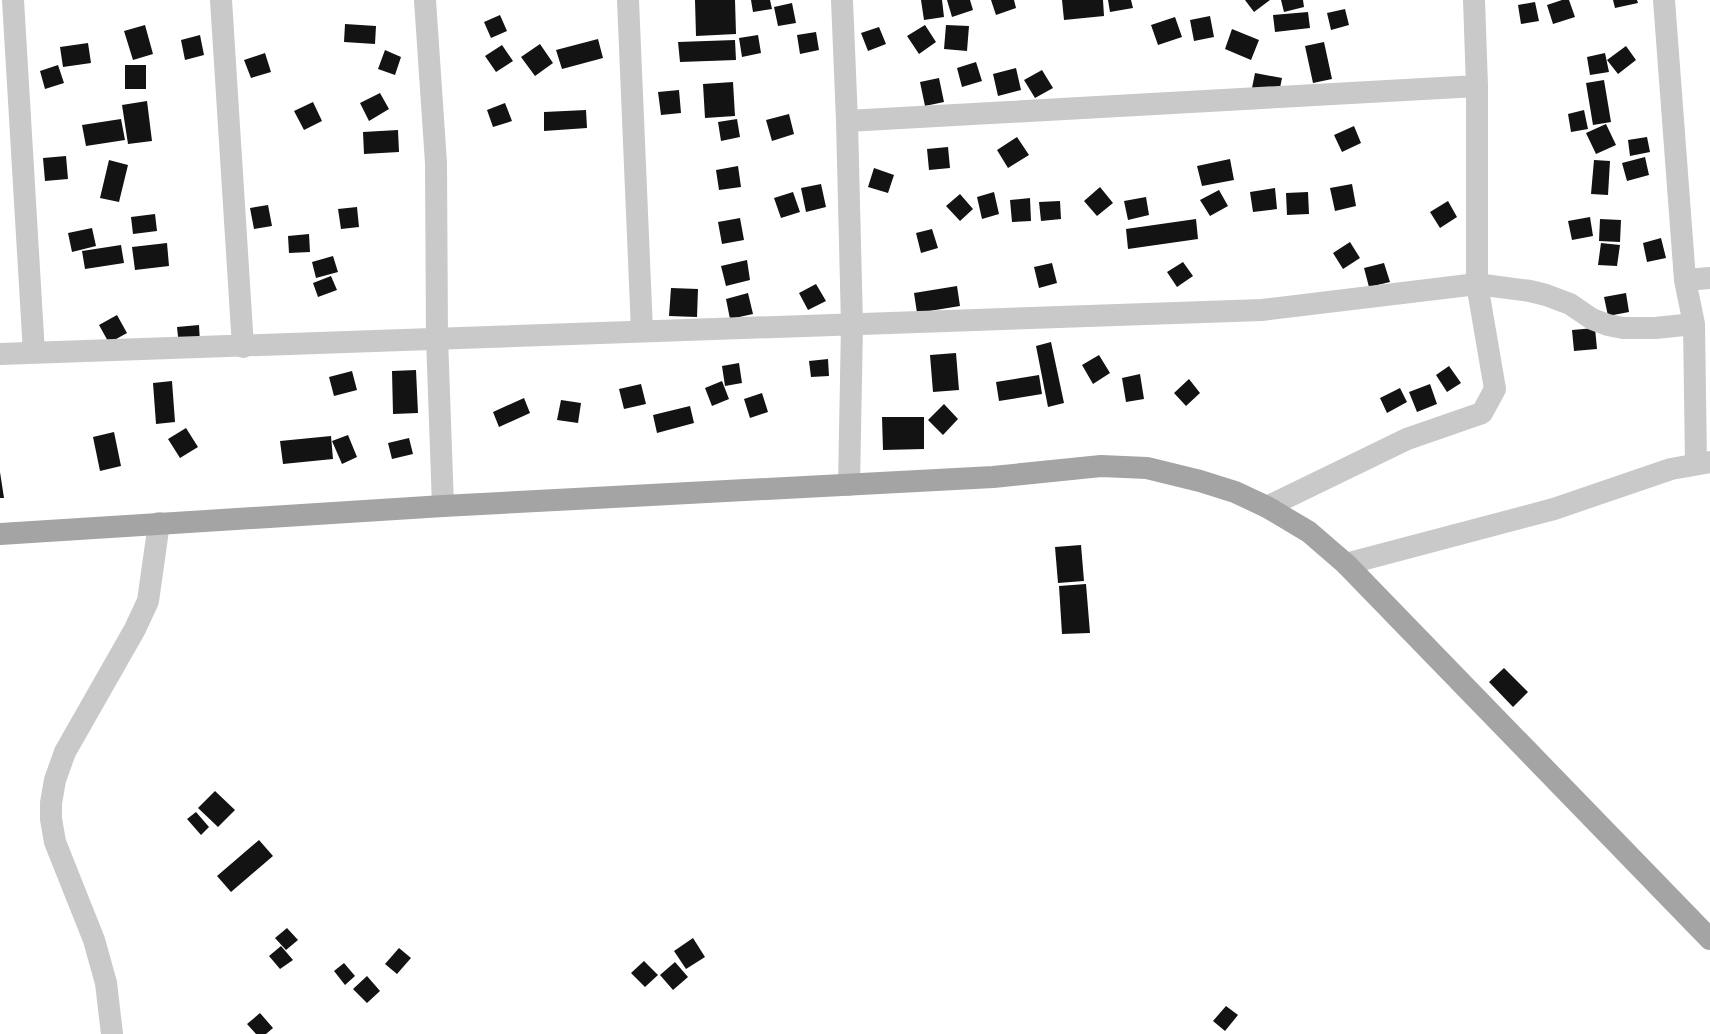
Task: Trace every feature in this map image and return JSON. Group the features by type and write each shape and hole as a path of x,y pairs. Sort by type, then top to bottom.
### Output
{"main road":[{"path":"0,534 443,506 993,477 1100,466 1147,468 1207,483 1235,492 1267,507 1309,532 1346,564 1710,939"}],"street":[{"path":"13,0 34,353"},
{"path":"221,0 243,346"},
{"path":"425,0 436,163 437,338 443,506"},
{"path":"628,0 642,331"},
{"path":"842,0 847,122 852,325 849,485"},
{"path":"1267,507 1407,439 1482,413 1495,389 1477,284 1477,86 1474,0"},
{"path":"1346,564 1554,509 1671,470 1703,463 1694,324 1685,280 1664,0"},
{"path":"847,122 1477,86"},
{"path":"1685,280 1710,278"},
{"path":"0,354 1262,310 1477,284 1530,291 1546,295 1570,304 1592,319 1608,325 1623,328 1656,328 1694,324"},
{"path":"112,1034 106,983 94,940 55,842 51,819 51,803 55,780 65,752 135,629 148,600 159,523"}],"building":[{"path":"695,0 735,0 736,34 696,36"},
{"path":"751,0 770,0 772,9 753,12"},
{"path":"921,0 942,0 944,17 924,20"},
{"path":"947,0 970,0 973,10 952,17"},
{"path":"991,0 1014,0 1016,8 996,15"},
{"path":"1062,0 1103,0 1104,16 1064,20"},
{"path":"1108,0 1131,0 1133,8 1110,12"},
{"path":"1245,0 1270,0 1254,12"},
{"path":"1281,0 1303,0 1304,7 1284,12"},
{"path":"1562,0 1569,0 1575,17 1553,24 1547,5"},
{"path":"1613,0 1637,0 1638,3 1615,8"},
{"path":"1535,2 1539,21 1521,24 1518,5"},
{"path":"792,3 796,23 778,26 774,7"},
{"path":"1345,9 1349,25 1331,30 1327,13"},
{"path":"1308,12 1310,28 1275,32 1273,15"},
{"path":"500,15 507,31 491,38 484,22"},
{"path":"1210,16 1214,37 1194,41 1190,20"},
{"path":"1175,17 1182,37 1158,45 1151,25"},
{"path":"345,24 376,26 375,44 344,42"},
{"path":"145,25 153,54 133,60 124,31"},
{"path":"925,25 936,42 919,54 907,36"},
{"path":"946,25 969,26 967,51 944,49"},
{"path":"879,27 886,44 868,51 861,33"},
{"path":"1232,29 1259,40 1251,60 1225,49"},
{"path":"816,32 819,50 800,54 797,35"},
{"path":"200,35 204,55 185,60 181,40"},
{"path":"758,35 761,53 742,57 739,38"},
{"path":"598,39 603,58 562,69 556,50"},
{"path":"735,40 736,60 680,62 678,42"},
{"path":"1324,42 1332,79 1313,83 1305,46"},
{"path":"88,43 91,63 63,67 60,47"},
{"path":"540,44 553,63 535,76 521,57"},
{"path":"502,45 513,61 496,72 485,56"},
{"path":"1626,46 1636,60 1618,74 1607,60"},
{"path":"385,50 401,57 395,75 378,69"},
{"path":"265,53 271,72 251,78 244,60"},
{"path":"1605,53 1609,72 1590,75 1587,57"},
{"path":"976,62 982,81 962,87 957,68"},
{"path":"58,65 64,83 45,89 40,71"},
{"path":"125,65 146,65 146,89 125,89"},
{"path":"1016,68 1021,90 998,96 993,74"},
{"path":"1042,70 1053,88 1035,98 1024,80"},
{"path":"1255,73 1282,78 1278,98 1251,93"},
{"path":"939,78 944,102 925,106 920,82"},
{"path":"1604,80 1611,122 1593,125 1586,83"},
{"path":"733,82 735,116 705,118 703,84"},
{"path":"679,90 681,113 661,115 658,92"},
{"path":"380,93 389,109 369,121 360,103"},
{"path":"147,101 152,141 128,144 122,105"},
{"path":"313,102 322,121 304,130 294,111"},
{"path":"505,103 512,121 493,127 487,110"},
{"path":"586,110 587,128 544,131 544,112"},
{"path":"1584,110 1588,129 1571,132 1568,114"},
{"path":"789,114 794,134 772,141 766,120"},
{"path":"121,119 125,140 86,146 82,125"},
{"path":"737,119 740,137 721,141 718,122"},
{"path":"1606,124 1616,145 1596,154 1586,133"},
{"path":"1354,126 1361,143 1342,152 1334,135"},
{"path":"398,130 399,152 364,154 363,132"},
{"path":"1017,137 1029,155 1008,168 997,150"},
{"path":"1647,137 1650,152 1630,156 1628,140"},
{"path":"948,147 950,168 929,170 927,149"},
{"path":"66,156 68,179 45,181 43,158"},
{"path":"1645,157 1649,175 1627,181 1622,163"},
{"path":"1230,159 1234,180 1202,186 1197,166"},
{"path":"109,160 128,165 119,202 100,198"},
{"path":"1594,160 1610,161 1608,195 1591,194"},
{"path":"738,166 741,187 719,190 716,170"},
{"path":"874,168 894,175 888,193 868,187"},
{"path":"821,184 826,207 806,212 801,188"},
{"path":"1352,184 1356,206 1335,211 1330,188"},
{"path":"1100,187 1113,203 1097,216 1084,201"},
{"path":"1275,188 1277,209 1253,212 1250,192"},
{"path":"1219,190 1228,206 1210,216 1200,200"},
{"path":"793,192 800,212 781,218 774,198"},
{"path":"994,192 999,214 982,219 977,197"},
{"path":"1308,192 1309,214 1287,215 1286,193"},
{"path":"960,194 973,209 960,221 946,206"},
{"path":"1146,197 1149,215 1128,220 1124,201"},
{"path":"1030,198 1031,221 1012,222 1010,200"},
{"path":"1060,201 1061,219 1041,221 1039,202"},
{"path":"1448,201 1457,217 1440,228 1430,212"},
{"path":"268,205 272,226 254,229 250,208"},
{"path":"357,207 359,227 341,229 338,209"},
{"path":"155,214 157,231 133,234 131,217"},
{"path":"1590,217 1593,236 1572,240 1568,221"},
{"path":"740,218 744,240 722,244 718,222"},
{"path":"1196,219 1198,239 1128,249 1126,229"},
{"path":"1600,219 1621,220 1620,242 1599,241"},
{"path":"92,228 96,246 72,252 68,233"},
{"path":"932,229 938,248 921,253 916,233"},
{"path":"309,234 310,252 289,253 288,236"},
{"path":"1661,238 1666,258 1647,262 1643,243"},
{"path":"1350,242 1360,258 1343,269 1333,253"},
{"path":"167,243 169,266 135,270 132,247"},
{"path":"1601,243 1620,245 1617,266 1598,265"},
{"path":"121,245 124,263 85,269 82,251"},
{"path":"333,256 338,272 316,278 312,262"},
{"path":"747,260 750,280 726,286 721,266"},
{"path":"1183,262 1193,276 1177,287 1167,272"},
{"path":"1052,263 1057,283 1039,288 1034,267"},
{"path":"1384,263 1390,282 1369,287 1364,268"},
{"path":"331,276 337,290 318,297 313,283"},
{"path":"816,284 826,301 808,310 799,293"},
{"path":"957,286 960,306 917,313 914,293"},
{"path":"671,288 698,289 697,317 669,316"},
{"path":"748,293 753,314 730,319 726,299"},
{"path":"1626,293 1629,312 1608,316 1604,297"},
{"path":"117,315 127,333 109,343 99,325"},
{"path":"199,325 200,344 179,346 177,327"},
{"path":"1595,328 1597,349 1574,351 1572,330"},
{"path":"1051,342 1064,403 1048,407 1036,346"},
{"path":"956,353 959,390 933,392 930,355"},
{"path":"1099,355 1110,373 1093,384 1082,365"},
{"path":"828,359 829,376 811,377 809,361"},
{"path":"739,363 742,383 725,386 722,366"},
{"path":"1449,366 1461,383 1447,392 1436,375"},
{"path":"416,370 418,413 393,414 392,371"},
{"path":"352,371 357,390 334,396 329,377"},
{"path":"1140,374 1144,399 1126,402 1122,378"},
{"path":"1039,375 1042,394 999,401 996,382"},
{"path":"1189,379 1200,393 1186,406 1174,393"},
{"path":"172,381 175,422 156,424 153,383"},
{"path":"722,381 729,399 712,406 705,388"},
{"path":"641,384 646,404 624,409 619,389"},
{"path":"1430,384 1437,404 1417,412 1409,392"},
{"path":"1400,388 1407,402 1387,413 1380,398"},
{"path":"762,393 768,412 750,418 744,399"},
{"path":"524,398 530,413 499,427 493,412"},
{"path":"561,400 581,403 578,423 557,420"},
{"path":"944,404 958,419 943,435 928,420"},
{"path":"690,406 694,423 657,433 653,415"},
{"path":"882,417 924,417 924,449 883,450"},
{"path":"186,428 198,447 180,458 168,439"},
{"path":"114,432 121,466 100,471 93,437"},
{"path":"348,435 357,457 342,464 332,441"},
{"path":"331,436 333,459 283,464 280,441"},
{"path":"409,438 413,454 392,459 388,443"},
{"path":"0,472 4,498 0,498"},
{"path":"1081,545 1084,581 1058,583 1055,547"},
{"path":"1086,584 1090,633 1062,634 1059,586"},
{"path":"1504,668 1528,692 1513,707 1489,682"},
{"path":"215,791 235,810 218,827 198,808"},
{"path":"196,812 209,827 201,835 187,819"},
{"path":"259,840 273,856 231,892 217,876"},
{"path":"287,928 298,940 286,950 275,938"},
{"path":"693,938 705,957 686,969 674,951"},
{"path":"281,946 293,960 280,969 269,956"},
{"path":"399,948 411,958 397,974 385,964"},
{"path":"644,961 658,975 645,987 631,973"},
{"path":"675,962 688,977 673,990 660,975"},
{"path":"344,963 355,976 345,985 334,971"},
{"path":"367,976 380,991 367,1003 353,989"},
{"path":"1226,1006 1238,1015 1225,1031 1213,1021"},
{"path":"260,1013 273,1028 266,1034 256,1034 247,1024"}]}
